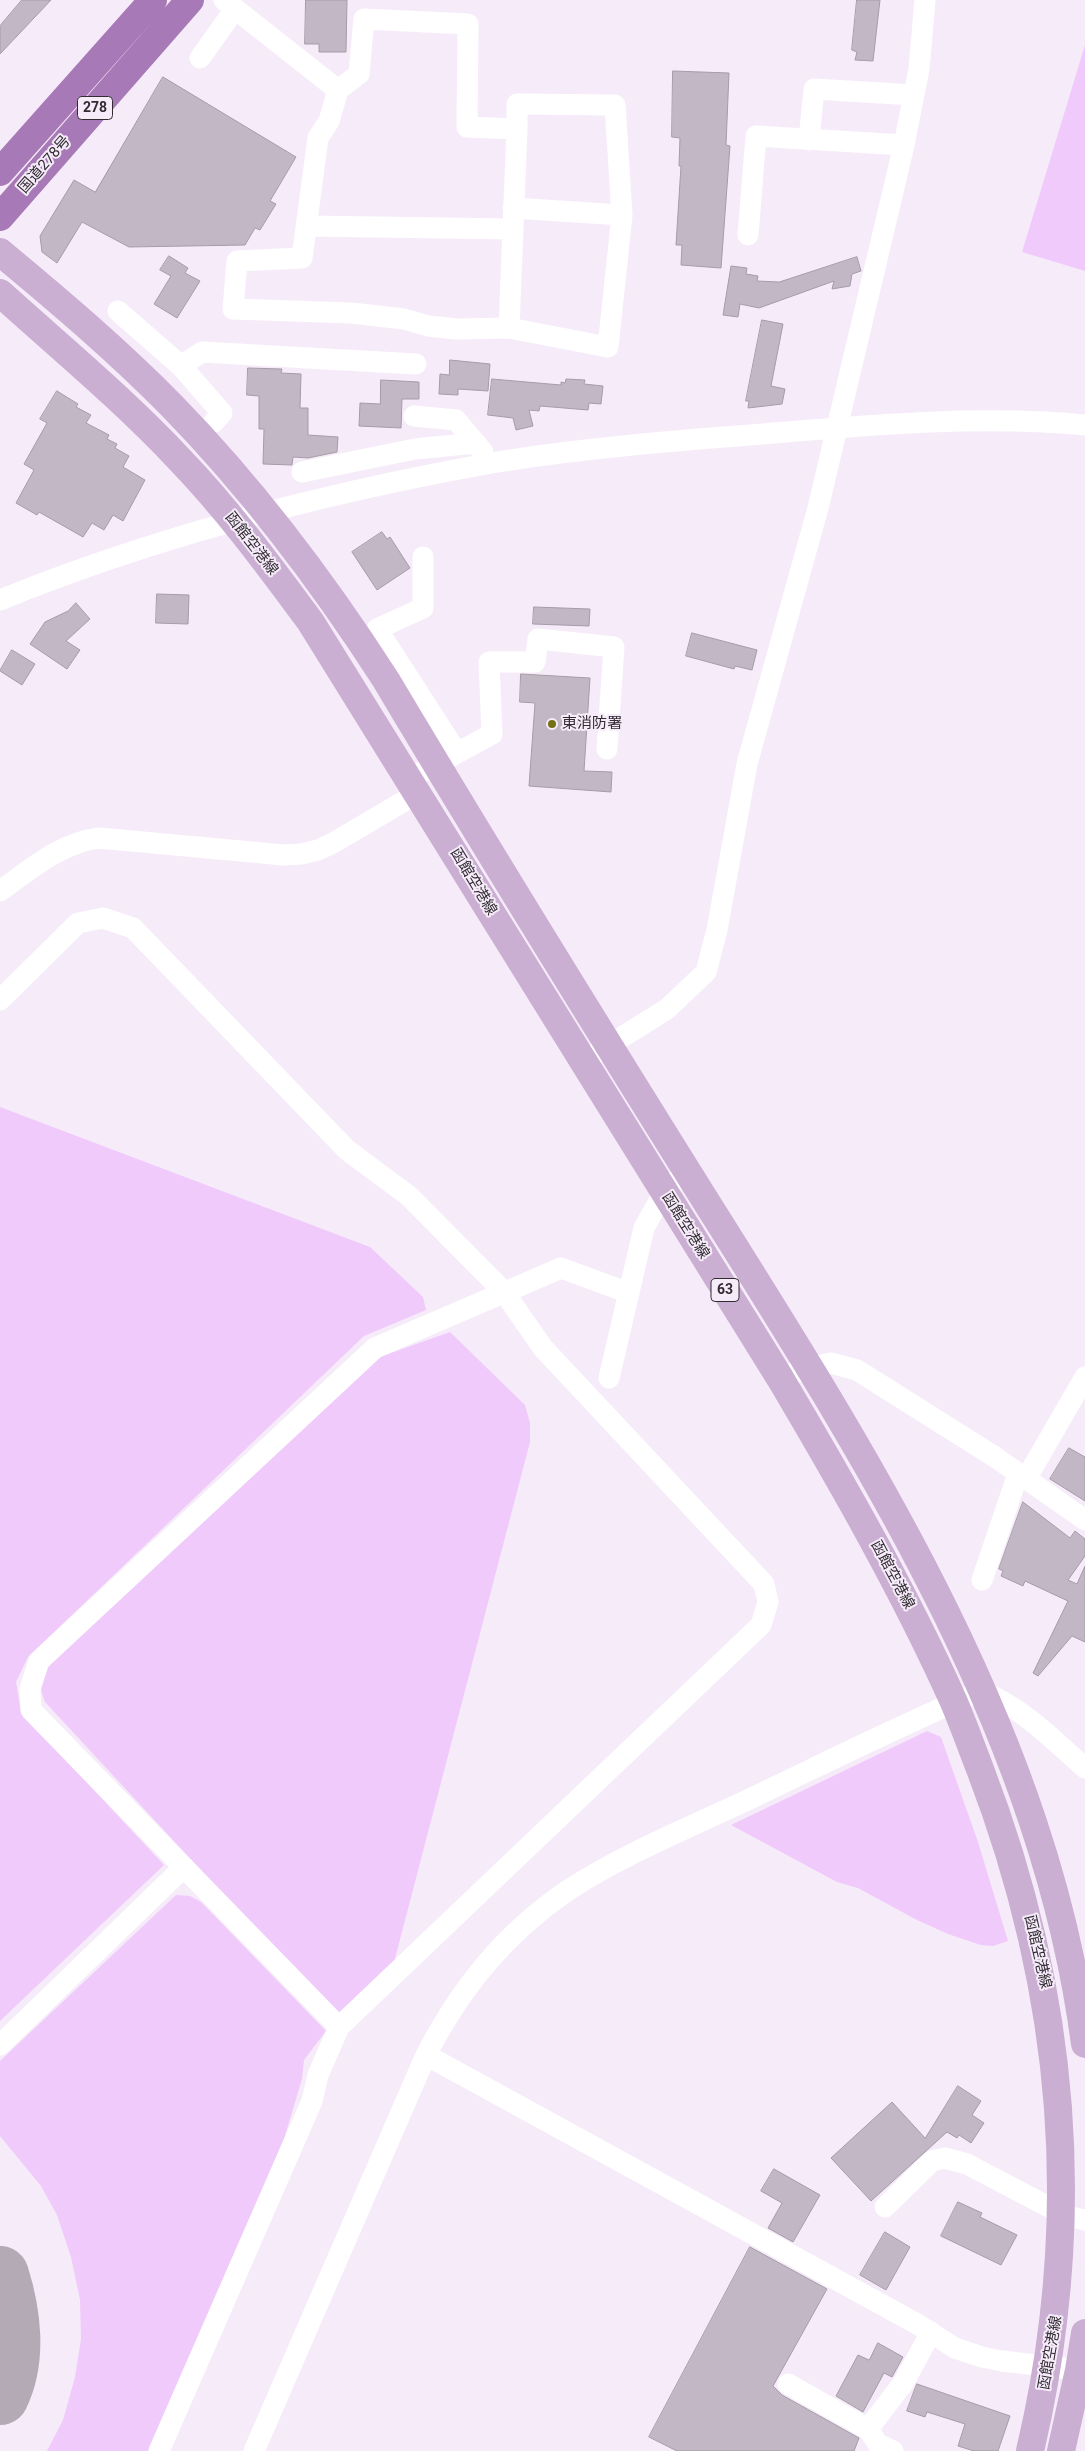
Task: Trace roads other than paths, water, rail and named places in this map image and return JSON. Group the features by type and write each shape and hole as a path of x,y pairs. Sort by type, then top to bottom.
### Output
{"highway":[{"name":"国道278号","path":"0,172 153,0"},
{"name":"国道278号","path":"0,216 190,0"}],"main road":[{"name":"函館空港線","path":"0,252 95,334 202,438 267,513 347,619 447,758 609,1046 808,1368 899,1524 939,1600 982,1691 1014,1770 1050,1879 1074,1971 1085,2044"},
{"name":"函館空港線","path":"0,293 136,415 182,461 234,521 310,621 414,786 582,1062 780,1378 874,1541 912,1614 954,1702 1000,1820 1031,1922 1059,2065 1075,2218 1060,2294 1050,2366 1030,2451"},
{"name":"函館空港線","path":"1061,2451 1085,2333"}],"street":[{"path":"582,1062 667,1009 706,972 717,930 747,764 818,508 904,145 919,70 925,0"},
{"path":"200,58 229,4 338,90"},
{"path":"509,328 517,104 615,105 622,215 608,347 509,328 456,329 428,326 404,319 351,313 233,309 236,261 302,258 318,138 329,121 338,90 358,74 364,19 468,24 467,127 516,129"},
{"path":"808,140 814,89 914,95"},
{"path":"748,235 756,136 904,145"},
{"path":"513,208 622,215"},
{"path":"307,226 513,229"},
{"path":"118,311 181,366 222,414 214,422"},
{"path":"181,366 202,352 416,364"},
{"path":"414,416 456,420 493,463"},
{"path":"0,600 110,558 234,521 371,488 493,463 628,445 836,428 948,422 1085,425"},
{"path":"302,472 416,449 476,443"},
{"path":"423,556 423,608 377,629 447,758"},
{"path":"0,891 66,846 82,840 114,838 284,855 318,850 414,786 447,758 492,734 489,662 534,662 538,639 614,647 607,749"},
{"path":"0,1000 78,923 103,918 132,928 348,1150 409,1196 504,1292 544,1348 764,1584 768,1602 761,1625 339,2027 318,2075 312,2101 159,2451"},
{"path":"609,1378 644,1228 664,1192 687,1171"},
{"path":"339,2027 31,1710 30,1689 39,1661 375,1348 560,1268 629,1293"},
{"path":"780,1378 808,1368 831,1363 857,1370 1022,1476 1085,1520"},
{"path":"982,1580 1022,1476 1085,1377"},
{"path":"254,2451 426,2055 458,1998 507,1940 568,1891 630,1856 954,1702 982,1691 1006,1700 1085,1768"},
{"path":"0,2045 184,1868"},
{"path":"426,2055 931,2332 955,2348 1002,2361 1079,2370"},
{"path":"885,2207 932,2160 945,2158 967,2164 1075,2218"},
{"path":"868,2429 904,2382 931,2332"},
{"path":"788,2384 868,2429 878,2444 894,2451"}],"place":[{"name":"東消防署","path":"552,724"}]}
